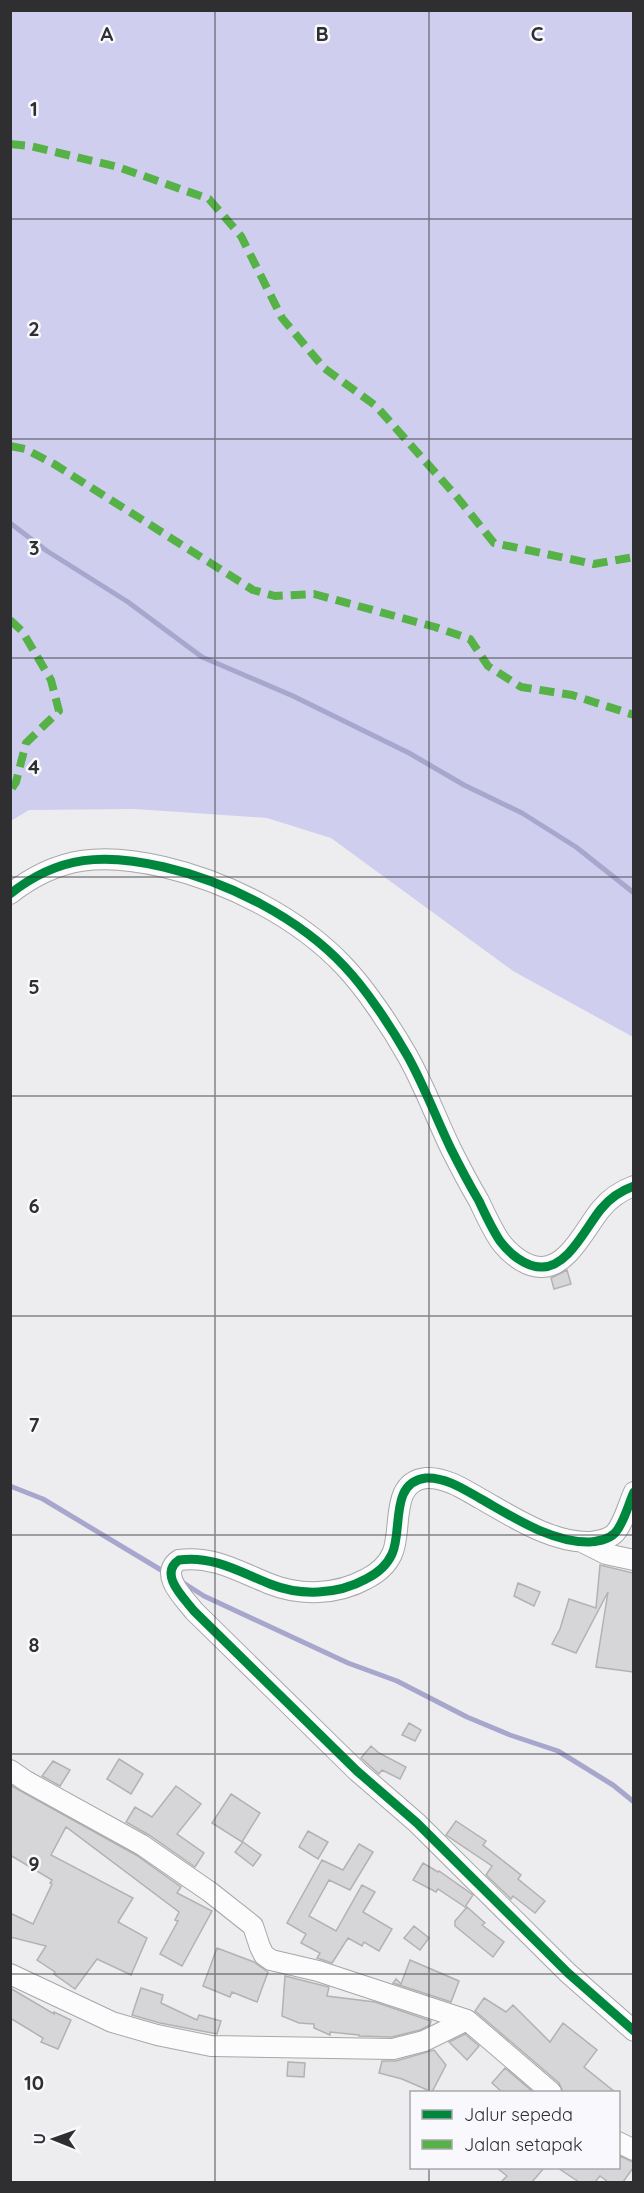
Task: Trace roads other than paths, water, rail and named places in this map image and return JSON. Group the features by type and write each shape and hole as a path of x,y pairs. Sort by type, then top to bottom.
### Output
{"street":[{"path":"10,894 46,870 71,862 94,859 142,863 184,871 212,880 242,894 306,933 345,967 407,1054 451,1149 500,1240 513,1255 529,1264 542,1267 554,1264 566,1255 601,1209 622,1191 633,1186"},
{"path":"633,1560 606,1554 582,1542 544,1531 462,1488 434,1478 425,1478 410,1485 403,1494 393,1552 388,1561 368,1578 349,1588 324,1592 287,1589 268,1584 229,1567 197,1559 179,1560 171,1568 176,1590 194,1611 351,1765 417,1823 568,1973 633,2031"},
{"path":"582,1542 596,1542 613,1535 633,1492"},
{"path":"10,1770 142,1845 210,1892 254,1926 260,1947 264,1955 271,1960 318,1971 467,2020 550,2091"},
{"path":"10,1974 122,2025 211,2046 393,2049 424,2041 467,2020"}],"waterway":[{"path":"10,523 47,551 128,602 202,657 293,696 409,753 464,785 522,813 576,847 634,893"},
{"path":"10,1486 43,1499 166,1573"},
{"path":"182,1582 204,1596 348,1663 397,1681 467,1717 510,1735 558,1751 613,1785 634,1802"}]}
